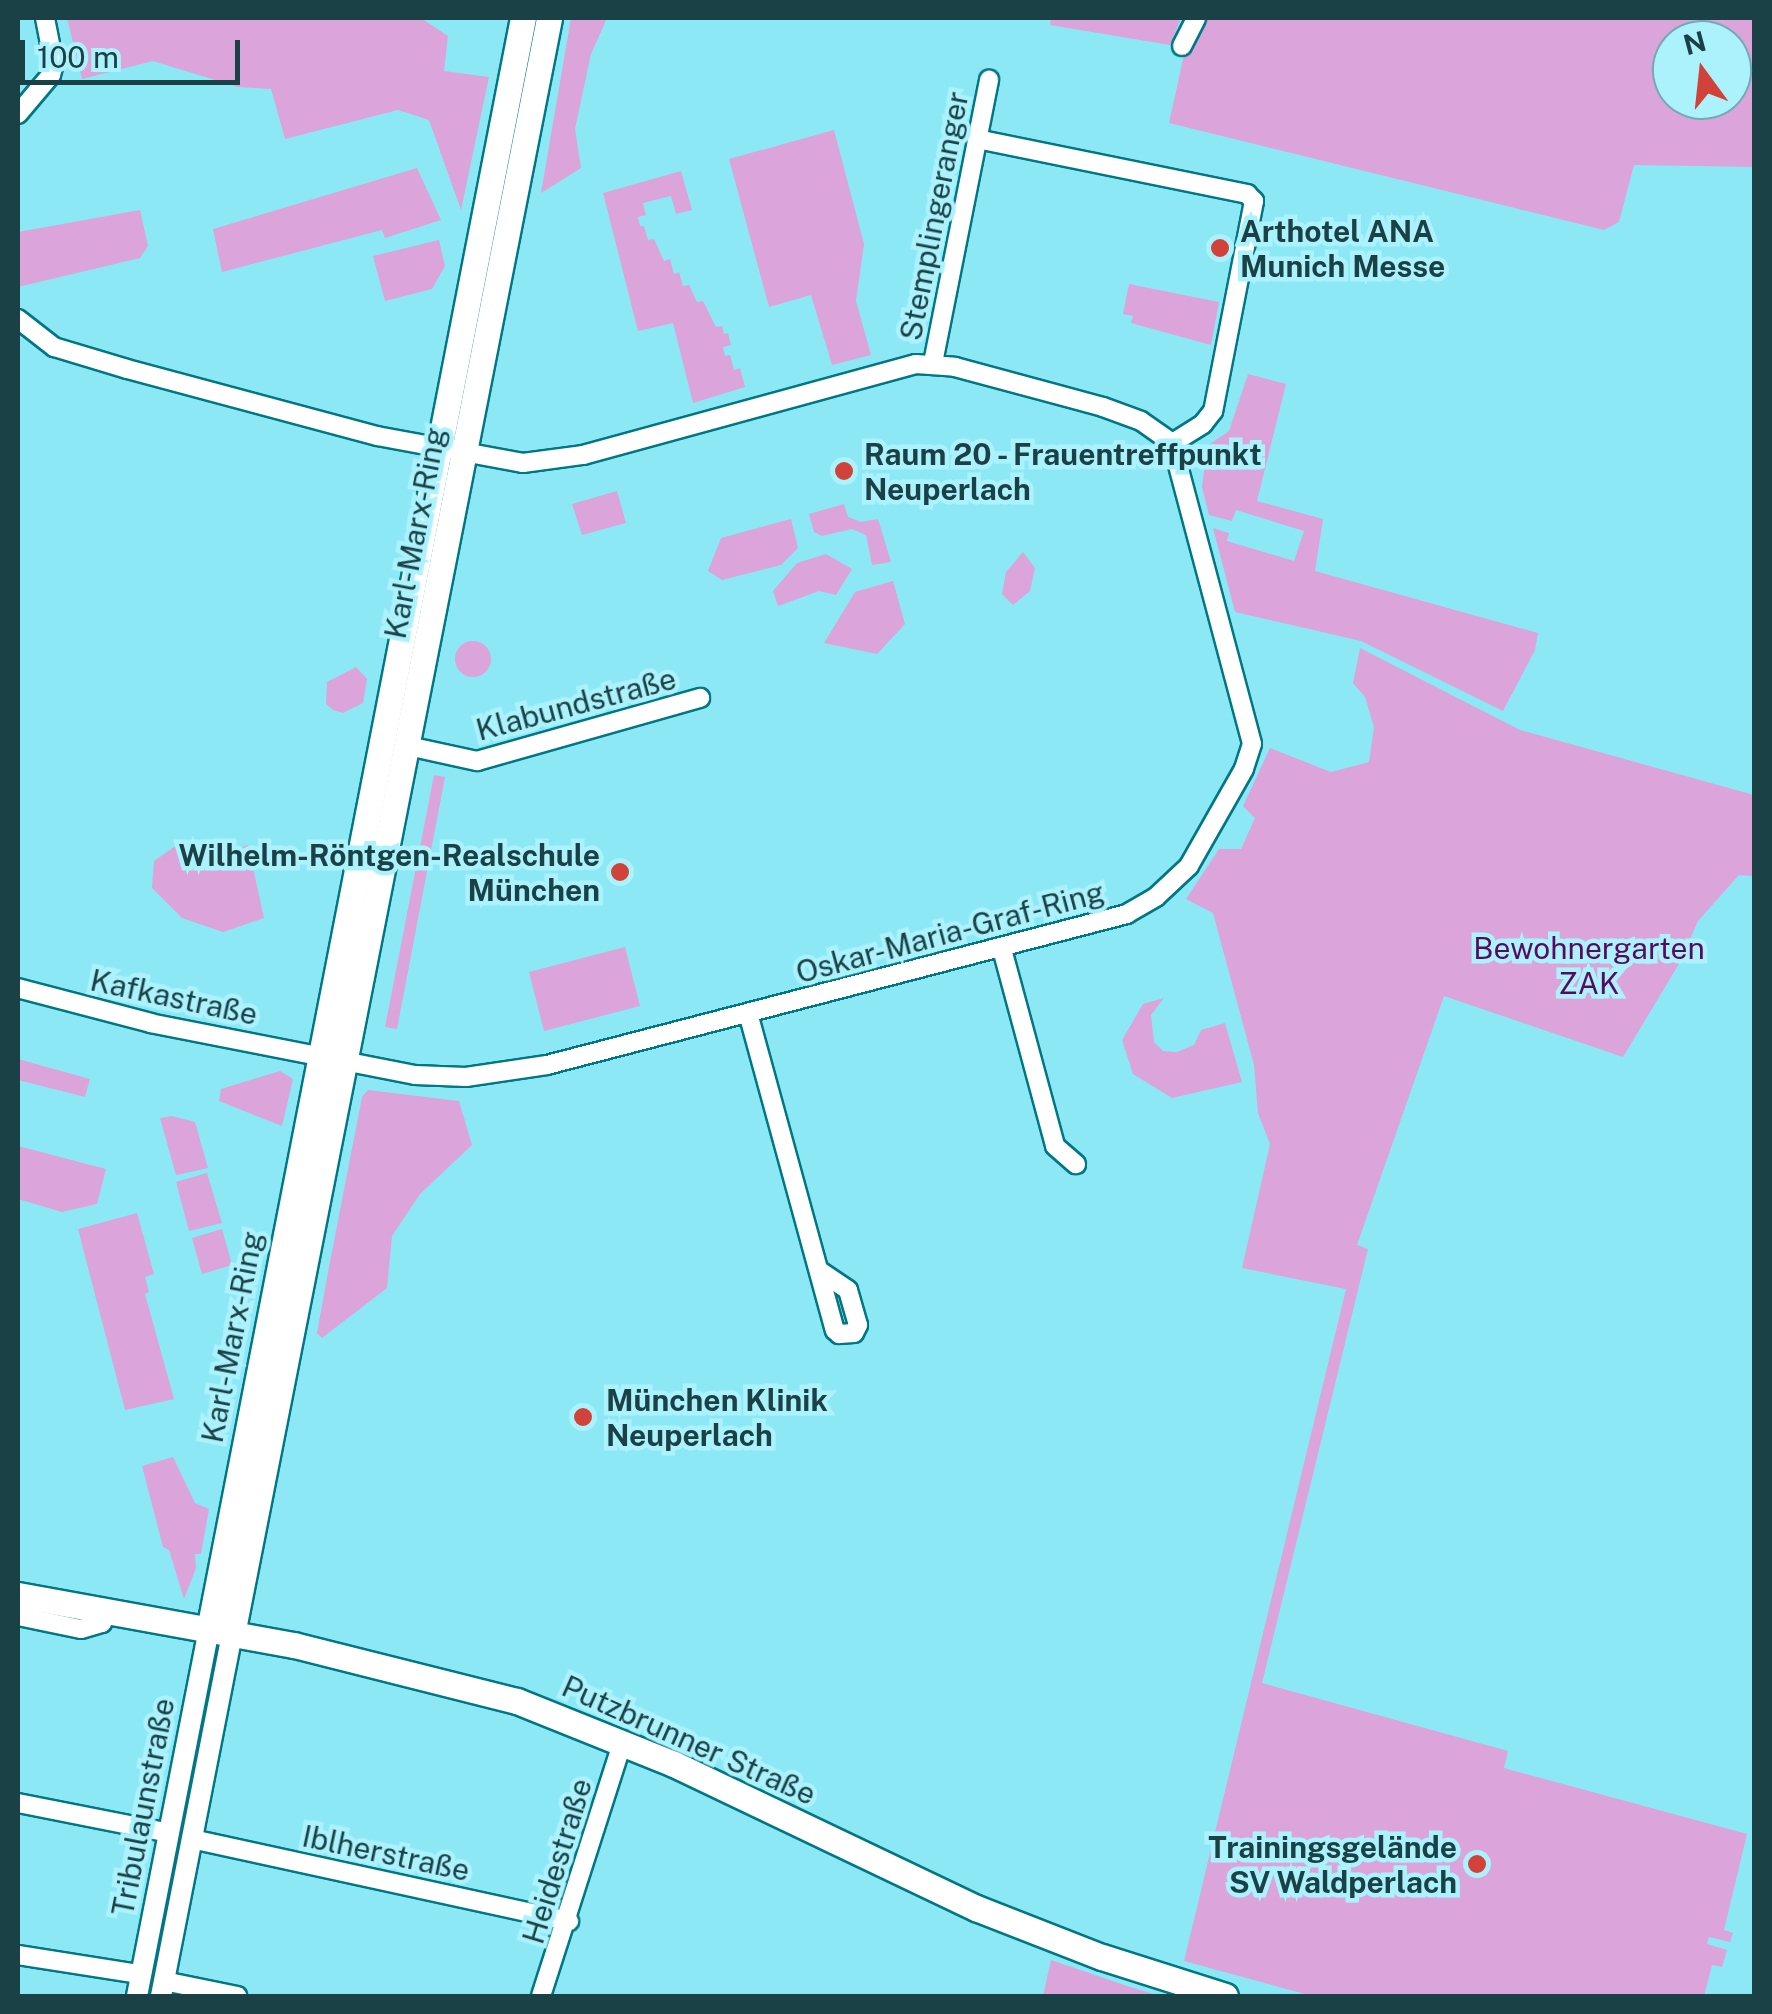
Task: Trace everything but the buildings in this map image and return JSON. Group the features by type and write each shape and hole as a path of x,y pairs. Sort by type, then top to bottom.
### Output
{"main road":[{"name":"Karl-Marx-Ring","path":"332,1058 408,746 451,450 522,18"},
{"name":"Karl-Marx-Ring","path":"221,1632 451,450 549,18"},
{"name":"Putzbrunner Straße","path":"18,1594 221,1632 472,1687 623,1741 976,1908 1102,1957 1225,1996"}],"street":[{"path":"18,114 51,76 54,64 44,18"},
{"path":"1182,46 1196,18"},
{"name":"Stemplingeranger","path":"933,363 989,80"},
{"path":"18,318 54,347 376,436 548,463 933,363 1142,420 1172,443 1202,424 1213,411 1254,201 1246,194 977,139"},
{"name":"Oskar-Maria-Graf-Ring","path":"332,1058 416,1075 466,1077 547,1065 1002,949 1128,914 1156,896 1189,866 1250,756 1246,713 1172,443"},
{"name":"Klabundstraße","path":"408,746 477,761 700,698"},
{"path":"1002,949 1055,1146 1076,1164"},
{"name":"Kafkastraße","path":"18,988 151,1023 332,1058"},
{"path":"748,1013 820,1271"},
{"name":"Putzbrunner Straße","path":"18,1616 81,1629 102,1623 105,1612"},
{"name":"Tribulaunstraße","path":"137,1996 169,1833 221,1632"},
{"name":"Tribulaunstraße","path":"163,1989 192,1839 221,1632"},
{"name":"Heidestraße","path":"541,1996 623,1741"},
{"path":"18,1803 169,1833"},
{"name":"Iblherstraße","path":"192,1839 568,1921"},
{"path":"18,1955 140,1974"},
{"path":"163,1989 238,1996"}],"green space":[{"path":"67,18 421,18 448,36 444,71 489,77 461,210 429,120 398,110 285,139 271,89 238,87 153,61 82,79"},
{"path":"571,18 607,18 591,54 575,129 581,168 541,193"},
{"path":"1051,18 1181,18 1170,45 1050,25"},
{"path":"1200,18 1754,18 1754,167 1634,165 1619,222 1604,230 1169,123 1185,50"},
{"path":"834,130 864,244 856,301 871,355 832,365 811,295 769,307 729,159"},
{"path":"417,168 441,220 385,238 382,230 222,272 213,229"},
{"path":"681,171 692,210 676,214 671,196 643,203 646,215 638,217 640,226 644,226 648,240 654,239 664,261 670,259 683,286 689,285 697,302 703,301 716,327 722,326 724,334 728,333 731,345 723,347 725,356 730,355 734,370 740,368 745,387 693,403 673,323 638,331 603,193"},
{"path":"140,210 148,246 140,258 18,287 18,232"},
{"path":"439,240 445,266 432,289 385,301 373,256"},
{"path":"1129,284 1219,302 1211,345 1131,323 1133,316 1123,314"},
{"path":"1248,374 1286,384 1257,501 1323,519 1315,571 1538,633 1535,650 1503,711 1361,641 1235,612 1213,528 1229,533 1227,541 1294,561 1304,531 1236,510 1232,521 1209,515 1202,487 1207,446 1229,431"},
{"path":"617,491 626,523 582,535 572,504"},
{"path":"844,504 848,517 861,522 878,519 891,562 872,565 866,535 852,529 822,536 814,532 809,514"},
{"path":"791,519 798,548 781,565 722,580 708,571 721,538"},
{"path":"1023,552 1035,568 1030,591 1013,605 1002,594 1006,572"},
{"path":"826,554 852,569 836,595 819,591 778,606 773,591 797,563"},
{"path":"893,581 905,624 877,654 824,643 855,592"},
{"path":"473,641 486,646 491,659 486,672 473,677 460,672 455,659 460,646"},
{"name":"Bewohnergarten ZAK","path":"1360,648 1520,730 1754,795 1754,876 1739,875 1698,921 1679,964 1623,1057 1444,996 1357,1245 1368,1249 1262,1683 1508,1751 1504,1768 1747,1834 1724,1930 1733,1933 1730,1942 1709,1937 1707,1944 1727,1950 1722,1967 1712,1965 1704,1996 1312,1996 1184,1961 1346,1289 1242,1268 1270,1144 1258,1113 1254,1065 1213,913 1186,899 1219,849 1241,849 1255,818 1243,806 1270,748 1331,772 1369,762 1374,727 1365,697 1353,683"},
{"path":"356,667 367,679 363,703 343,713 333,710 326,704 327,682"},
{"path":"434,775 445,777 397,1029 385,1027"},
{"path":"177,845 198,860 248,845 264,918 223,932 182,918 152,888 154,861"},
{"path":"625,947 640,1006 544,1031 529,972"},
{"path":"1164,998 1151,1015 1154,1042 1163,1051 1177,1052 1194,1045 1201,1030 1225,1023 1242,1082 1172,1098 1133,1074 1122,1040 1143,1004"},
{"path":"18,1059 90,1079 85,1097 18,1080"},
{"path":"280,1071 293,1079 282,1126 219,1101 221,1089"},
{"path":"368,1090 459,1101 472,1145 420,1194 392,1236 387,1288 322,1338 317,1333 329,1267 362,1097"},
{"path":"172,1116 195,1122 208,1168 176,1175 160,1118"},
{"path":"18,1146 106,1169 97,1204 62,1212 18,1199"},
{"path":"207,1173 222,1223 189,1231 176,1182"},
{"path":"137,1213 154,1274 145,1277 149,1292 145,1294 174,1399 125,1410 78,1229"},
{"path":"222,1229 232,1265 202,1274 192,1238"},
{"path":"173,1457 195,1503 209,1509 201,1554 195,1554 196,1568 184,1599 169,1550 163,1547 142,1466"},
{"path":"1051,1960 1127,1986 1160,1996 1043,1996"}],"place":[{"name":"Arthotel ANA Munich Messe","path":"1220,248"},
{"name":"Raum 20 - Frauentreffpunkt Neuperlach","path":"844,471"},
{"name":"Wilhelm-Röntgen-Realschule München","path":"620,872"},
{"name":"München Klinik Neuperlach","path":"583,1417"},
{"name":"Trainingsgelände SV Waldperlach","path":"1477,1864"}]}
